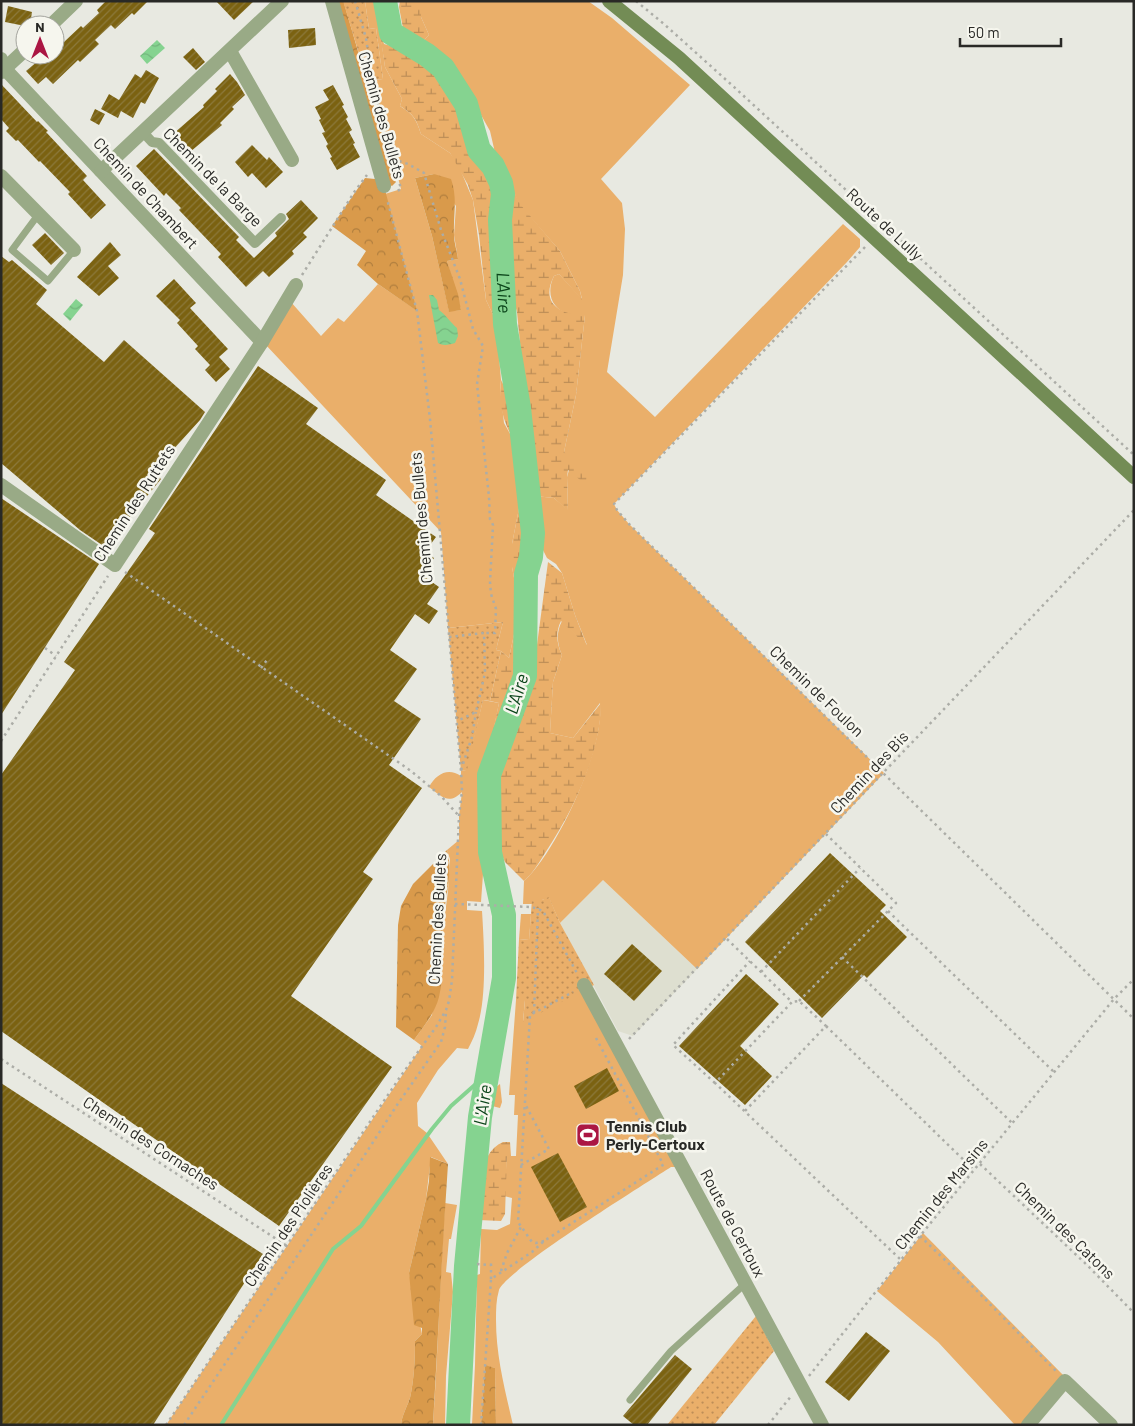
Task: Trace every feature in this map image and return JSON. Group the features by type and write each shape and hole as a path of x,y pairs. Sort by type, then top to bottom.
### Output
{"main road":[{"name":"Route de Lully","path":"609,1 679,58 1134,477"}],"street":[{"path":"61,15 76,1"},
{"name":"Chemin de la Barge","path":"101,171 282,1"},
{"name":"Chemin des Bullets","path":"332,1 384,190"},
{"path":"230,51 292,160"},
{"path":"2,67 15,57"},
{"name":"Chemin de Chambert","path":"2,67 262,342"},
{"name":"Chemin de la Barge","path":"142,131 152,142 159,144 255,243 281,218"},
{"path":"1,176 74,250"},
{"name":"Chemin des Ruttets","path":"115,565 262,342 296,285"},
{"path":"1,485 115,565"},
{"name":"Route de Certoux","path":"584,986 822,1425"},
{"path":"1028,1425 1065,1381 1111,1425"}],"lane":[{"path":"38,214 12,250 48,281 74,250"},
{"path":"630,1400 671,1351 746,1283"}],"path":[{"path":"355,1 366,38 372,80 401,189 384,190"},
{"path":"636,1 734,87 1134,455"},
{"path":"393,159 408,164 424,173 441,230 460,279 473,329 483,346 477,384 490,519 493,525 490,582 496,619 495,633 449,636"},
{"path":"296,285 376,161"},
{"name":"Chemin des Bullets","path":"384,190 420,333 430,419 461,771 462,791 459,816 452,980 446,1010 428,1038"},
{"name":"Chemin de Foulon","path":"862,251 614,504 629,524 1134,1019"},
{"name":"Chemin des Bis","path":"618,1048 633,1036 1134,510"},
{"path":"115,565 411,771 441,796 459,816"},
{"name":"Chemin des Ruttets","path":"1,741 115,565"},
{"path":"461,771 472,737 485,673 484,633"},
{"path":"45,648 56,656"},
{"path":"261,668 267,660"},
{"path":"457,721 476,712"},
{"path":"715,1083 792,1002 799,1001 896,903 826,834"},
{"path":"761,972 860,868"},
{"path":"455,904 532,907 543,911 584,986 530,1015 518,1222 532,1242 544,1241"},
{"path":"534,1013 538,908"},
{"path":"888,911 1054,1072"},
{"path":"726,938 792,1002"},
{"path":"842,958 1012,1123"},
{"path":"750,961 673,1045 901,1260"},
{"name":"Chemin des Marsins","path":"768,1425 1012,1123 1114,999 1134,979"},
{"path":"799,1001 974,1170"},
{"path":"184,1425 441,1042 445,1027 446,1010"},
{"path":"745,1111 826,1026"},
{"path":"594,1036 663,1164"},
{"name":"Chemin des Piolières","path":"166,1425 428,1038"},
{"name":"Chemin des Cornaches","path":"1,1059 287,1246"},
{"path":"521,1164 549,1149 524,1102"},
{"path":"491,1279 532,1252 544,1241 677,1155"},
{"name":"Chemin des Catons","path":"980,1164 1088,1266 1134,1313"},
{"path":"501,1273 507,1253 521,1226"},
{"path":"920,1236 971,1284 1065,1381"},
{"path":"477,1264 491,1263 482,1425"}],"shaded area":[{"path":"603,880 697,969 633,1036 618,1031 560,923"}],"green space":[{"path":"336,1 343,1 344,3 396,182 392,186 387,183"},
{"path":"343,1 365,1 369,29 376,28 383,79 367,80"},
{"path":"365,1 376,1 385,67 402,99 400,106 414,118 421,134 450,153 458,164 473,200 486,300 496,321 504,423 514,441 521,498 512,544 512,567 517,594 517,620 509,658 501,651 496,650 503,622 448,628 441,532 265,344 290,301 321,336 338,318 344,322 378,284 416,310 385,194 401,189 372,80 383,79 376,28 369,29","holes":["434,174 456,206 454,235 458,259 447,261 461,310 449,311 432,236 415,178"]},
{"path":"400,1 421,1 421,17 429,35 421,43 403,28 399,7"},
{"path":"421,1 588,1 612,18 690,85 601,179 622,203 625,229 623,275 607,372 655,417 843,224 860,239 860,247 847,262 614,504 629,524 884,773 697,969 603,880 560,923 549,898 532,900 532,904 523,904 524,881 537,867 564,824 587,771 600,722 600,703 573,738 550,733 553,682 562,655 558,638 562,621 587,645 562,573 556,564 547,558 540,544 543,536 535,496 554,498 568,510 567,477 569,470 564,452 576,395 585,315 563,312 554,304 550,288 554,276 559,274 582,299 580,291 560,251 519,204 502,163 496,157 490,131 462,81 437,54 430,53 421,43 429,35 421,17"},
{"path":"379,27 384,44 406,50 429,64 444,79 464,112 475,152 495,193 496,321 486,300 479,235 473,200 468,185 450,153 421,134 414,117 400,106 402,99 385,67"},
{"path":"434,174 451,179 454,193 454,238 458,259 447,261 458,294 461,310 449,312 432,236 415,178"},
{"path":"365,178 375,179 384,186 417,311 378,284 357,265 366,251 332,226"},
{"path":"510,183 520,204 560,251 580,291 582,300 559,274 554,276 550,285 549,293 551,300 561,310 568,313 585,315 576,395 564,452 590,479 585,484 568,470 568,511 554,498 535,496 517,312 508,279 508,229 512,220"},
{"path":"501,380 509,401 514,441 502,412"},
{"path":"521,498 524,545 518,574 521,596 520,675 488,753 499,703 490,701 501,651 509,658 517,620 517,594 512,567 512,544"},
{"path":"548,562 562,573 587,646 561,621 557,638 562,655 553,682 550,733 573,738 601,703 600,722 591,760 567,817 534,870 524,881 505,862 498,847 497,774 517,715 531,690"},
{"path":"503,622 496,650 501,651 490,701 483,700 467,770 461,771 448,628"},
{"path":"483,700 499,703 481,790 484,860 481,902 467,901 467,910 482,911 483,998 477,1027 468,1049 457,1048 438,1070 417,1103 418,1126 427,1133 448,1164 431,1157 426,1199 409,1273 422,1334 415,1341 414,1370 410,1398 401,1425 166,1425 422,1046 414,1040 432,1015 448,891 450,859 447,850 459,840 462,792 449,799 429,787 443,773 452,772 461,776 461,771 466,770"},
{"path":"447,850 449,877 443,923 441,988 435,1008 414,1040 396,1027 398,925 401,906 413,884"},
{"path":"549,897 560,923 594,985 523,1022 525,1000 516,1000 519,939 529,940 532,899 542,900"},
{"path":"521,914 531,914 529,940 519,939"},
{"name":"Tennis Club Perly-Certoux","path":"581,991 676,1167 671,1167 550,1247 507,1280 499,1290 496,1333 513,1425 496,1425 495,1368 485,1366 481,1425 472,1425 477,1275 480,1274 481,1229 497,1230 510,1224 512,1198 504,1196 507,1156 516,1156 518,1115 514,1115 515,1095 509,1095 516,1000 525,1000 523,1021"},
{"path":"500,1084 502,1102 500,1108 488,1105 491,1093"},
{"path":"503,1142 510,1142 511,1156 507,1156 505,1214 501,1221 478,1220 481,1176 484,1166 494,1148"},
{"path":"430,1157 448,1164 433,1425 401,1425 410,1398 414,1370 415,1341 422,1334 422,1328 414,1325 409,1273 426,1199"},
{"path":"445,1203 457,1205 451,1239 449,1239 446,1272 451,1273 453,1292 446,1376 445,1425 433,1425 442,1258"},
{"path":"923,1233 1064,1376 1021,1425 1015,1425 938,1342 877,1291"},
{"path":"756,1316 774,1351 714,1425 667,1425"},
{"path":"485,1365 495,1368 496,1425 481,1425"}],"water":[{"path":"157,40 165,48 147,64 140,56"},
{"path":"429,295 433,295 437,300 439,310 457,328 458,336 455,343 442,345 438,343"},
{"path":"76,299 83,305 70,321 63,314"}],"building":[{"path":"106,1 148,1 134,15 132,13 115,29 111,25 95,40 99,44 80,62 78,60 53,84 46,77 38,84 26,71 33,65 65,65 65,41 99,13 97,10"},
{"path":"216,1 254,1 234,20"},
{"path":"8,6 32,12 32,15 15,15 15,24 5,22"},
{"path":"315,28 316,45 289,48 288,30"},
{"path":"193,48 205,62 196,70 183,57"},
{"path":"146,70 159,78 145,104 141,102 133,118 121,111 118,118 101,109 109,94 119,100 135,74 141,78"},
{"path":"230,74 245,95 232,107 234,109 220,123 222,125 190,152 173,134 204,107 203,105 217,91 215,89"},
{"path":"1,84 48,131 46,132 87,176 83,180 106,205 91,219 68,194 70,192 18,140 16,141 6,131 9,128 1,119"},
{"path":"333,85 344,105 342,106 348,117 346,119 352,130 349,132 360,157 337,170 330,158 332,157 326,146 328,144 322,133 325,132 315,107 329,100 323,90"},
{"path":"95,109 105,114 99,125 90,120"},
{"path":"252,145 267,160 269,157 283,172 266,188 252,173 248,177 235,162"},
{"path":"154,149 239,237 236,240 254,258 277,236 275,233 289,219 286,214 301,200 318,218 303,233 307,237 292,251 294,254 269,277 263,271 246,287 218,257 221,254 179,210 181,208 166,193 164,196 136,166"},
{"path":"45,233 64,253 51,265 32,245"},
{"path":"110,242 121,255 108,266 119,278 99,296 77,277"},
{"path":"1,256 9,262 12,260 47,290 36,304 104,362 124,340 205,412 153,472 161,479 105,547 80,530 1,463"},
{"path":"174,279 196,303 190,308 228,349 219,357 230,369 216,382 205,370 210,365 195,349 198,346 177,323 180,320 156,296"},
{"path":"258,366 318,408 306,424 386,480 376,495 436,537 425,552 434,558 422,575 439,587 427,604 438,611 429,624 415,614 390,650 417,669 394,701 421,719 389,765 422,788 363,872 373,879 291,996 392,1067 279,1226 1,1031 1,775 75,670 64,662 155,533 149,529"},
{"path":"1,498 99,564 1,715"},
{"path":"830,853 886,905 880,911 907,937 867,978 864,975 822,1018 745,942"},
{"path":"632,944 662,971 634,1001 604,974"},
{"path":"746,974 779,1004 740,1046 772,1076 745,1105 679,1046"},
{"path":"607,1068 619,1091 586,1109 574,1086"},
{"path":"1,1083 263,1254 153,1425 1,1425"},
{"path":"558,1153 587,1207 560,1222 531,1167"},
{"path":"866,1332 890,1351 849,1401 825,1382"},
{"path":"675,1355 692,1369 647,1425 634,1425 623,1416"}],"waterway":[{"name":"L'Aire","path":"385,1 391,33 427,55 443,68 466,104 479,150 493,166 501,183 503,194 500,220 505,324 519,408 533,533 531,557 526,574 525,676 489,775 490,852 504,915 504,978 480,1117 466,1266 458,1425"},
{"path":"221,1425 333,1249 361,1226 451,1106 486,1075"}],"place":[{"name":"Tennis Club Perly-Certoux","path":"588,1135"}]}
